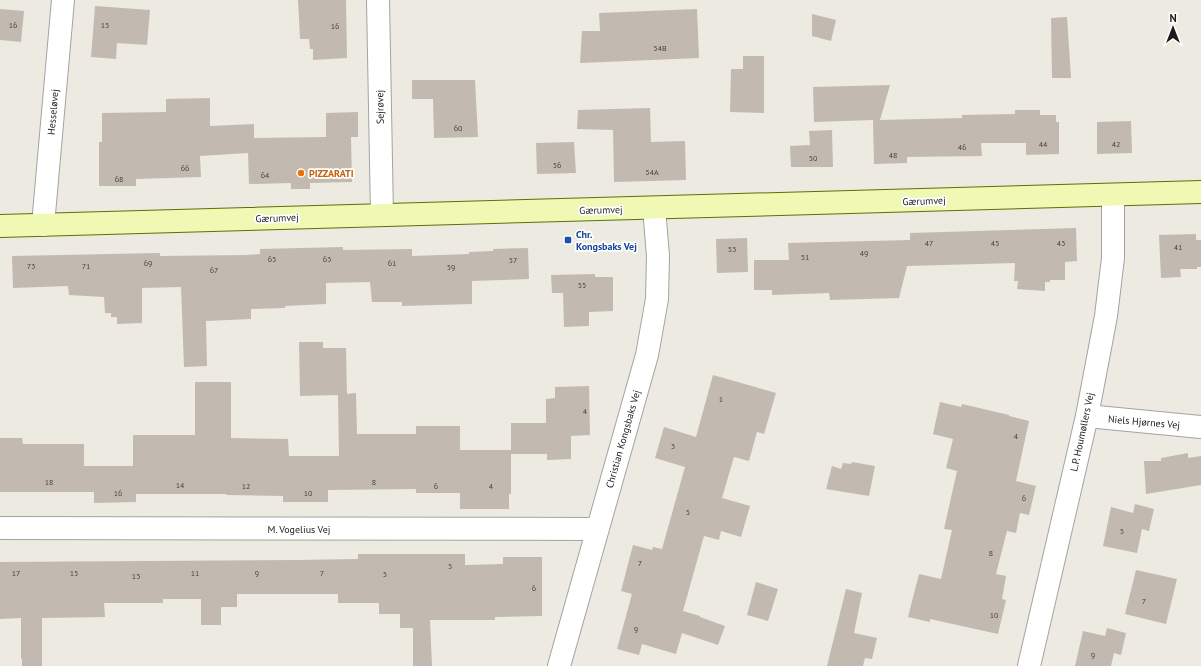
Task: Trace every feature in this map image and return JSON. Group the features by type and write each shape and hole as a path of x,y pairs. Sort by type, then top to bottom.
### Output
{"main road":[{"name":"Gærumvej","path":"0,226 1201,192"}],"street":[{"name":"Hesseløvej","path":"43,225 63,0"},
{"name":"Sejrøvej","path":"378,0 382,215"},
{"name":"L.P. Houmøllers Vej","path":"1029,666 1087,416 1106,316 1112,265 1113,195"},
{"name":"Christian Kongsbaks Vej","path":"559,666 647,355 655,306 658,256 654,208"},
{"name":"Niels Hjørnes Vej","path":"1087,416 1201,427"},
{"name":"M. Vogelius Vej","path":"0,528 597,529"}],"building":[{"path":"298,0 346,0 347,58 313,60 313,49 310,49 309,39 300,39"},
{"path":"95,6 150,10 147,45 117,43 116,59 91,57"},
{"path":"0,9 24,11 21,42 0,40"},
{"path":"697,9 699,58 580,63 582,31 600,31 599,13"},
{"path":"812,14 836,20 831,41 812,36"},
{"path":"1067,17 1071,78 1052,78 1051,18"},
{"path":"743,56 764,56 764,113 730,112 731,69 743,69"},
{"path":"412,80 475,80 478,137 434,138 433,99 412,99"},
{"path":"890,85 880,120 962,118 962,115 1015,114 1015,110 1040,110 1040,115 1056,115 1056,122 1059,122 1059,154 1026,155 1026,143 981,143 982,156 907,157 907,163 874,164 873,120 814,122 813,87"},
{"path":"210,98 210,126 254,124 254,138 326,137 326,113 358,112 358,137 351,137 352,182 310,183 310,189 291,189 291,183 249,184 248,153 200,156 201,177 136,179 136,186 99,186 99,142 102,142 102,113 166,112 166,99"},
{"path":"650,108 651,142 685,141 686,180 614,182 613,130 577,129 578,110"},
{"path":"1131,121 1132,153 1097,154 1097,122"},
{"path":"832,130 833,167 791,167 790,146 810,145 809,131"},
{"path":"574,142 576,173 537,174 536,143"},
{"path":"1076,228 1077,261 1065,262 1065,280 1050,280 1050,282 1045,282 1045,291 1017,289 1018,281 1014,281 1015,263 907,266 899,298 830,300 829,293 772,295 772,290 754,290 754,260 789,260 788,243 910,240 910,233"},
{"path":"1196,234 1196,240 1201,240 1201,267 1197,267 1197,269 1180,269 1181,277 1161,278 1159,235"},
{"path":"747,238 748,272 717,273 716,239"},
{"path":"343,247 343,250 412,249 412,256 469,254 469,252 493,251 493,249 528,248 529,279 472,281 472,304 402,306 402,302 372,302 370,282 326,283 326,304 285,306 285,308 251,309 251,319 206,321 207,366 184,367 181,287 142,288 142,323 117,324 117,317 111,317 111,313 105,313 104,297 69,295 68,286 13,288 12,256 160,253 160,256 246,255 260,254 260,249"},
{"path":"595,274 595,277 613,277 613,311 589,312 589,326 564,327 563,293 552,293 551,275"},
{"path":"299,342 323,342 323,348 346,348 347,394 356,393 357,434 416,434 416,426 460,426 460,450 511,450 511,494 509,494 509,509 460,509 460,493 416,493 416,489 328,490 328,502 283,502 283,496 226,494 136,494 136,502 94,503 94,492 0,492 0,438 22,438 23,444 84,444 84,466 133,466 133,435 195,435 195,382 231,382 231,438 288,439 289,456 339,456 338,395 300,396"},
{"path":"713,375 776,393 764,434 757,432 749,461 734,457 722,498 750,506 741,537 721,531 719,540 704,536 683,611 725,626 718,645 682,633 676,654 642,644 639,655 617,649 632,594 621,591 633,545 652,550 653,547 662,549 685,467 655,458 664,427 696,437"},
{"path":"589,386 590,435 571,436 571,459 547,460 547,454 511,454 511,423 546,423 546,399 555,398 555,387"},
{"path":"940,402 961,407 962,404 1029,421 1016,481 1036,486 1029,515 1020,513 1016,533 1007,531 996,574 1006,576 1002,599 1006,600 998,634 930,619 930,622 908,617 919,574 941,579 952,530 944,529 957,471 946,468 953,439 933,434"},
{"path":"1188,453 1188,458 1201,456 1201,485 1146,494 1144,461 1161,461 1161,458"},
{"path":"852,462 875,466 869,496 826,489 832,466 841,469 843,463 851,464"},
{"path":"1135,504 1154,509 1149,531 1142,529 1137,553 1103,546 1111,507 1133,513"},
{"path":"358,554 465,554 465,565 503,564 503,557 542,557 542,616 495,617 495,620 430,620 432,666 413,666 413,628 400,628 400,614 379,614 379,603 338,603 338,594 237,594 237,607 221,607 221,625 201,625 201,599 163,599 163,603 104,603 105,617 42,618 42,666 22,666 21,618 0,619 0,562 358,559"},
{"path":"1136,570 1177,579 1166,624 1125,614"},
{"path":"756,582 778,589 768,621 747,615"},
{"path":"846,589 862,593 854,633 877,638 872,659 865,658 863,666 827,666"},
{"path":"1107,628 1126,633 1121,655 1114,653 1111,666 1075,666 1083,631 1105,636"}],"place":[{"name":"PIZZARATI","path":"301,173"},
{"name":"Chr. Kongsbaks Vej","path":"568,240"}]}
